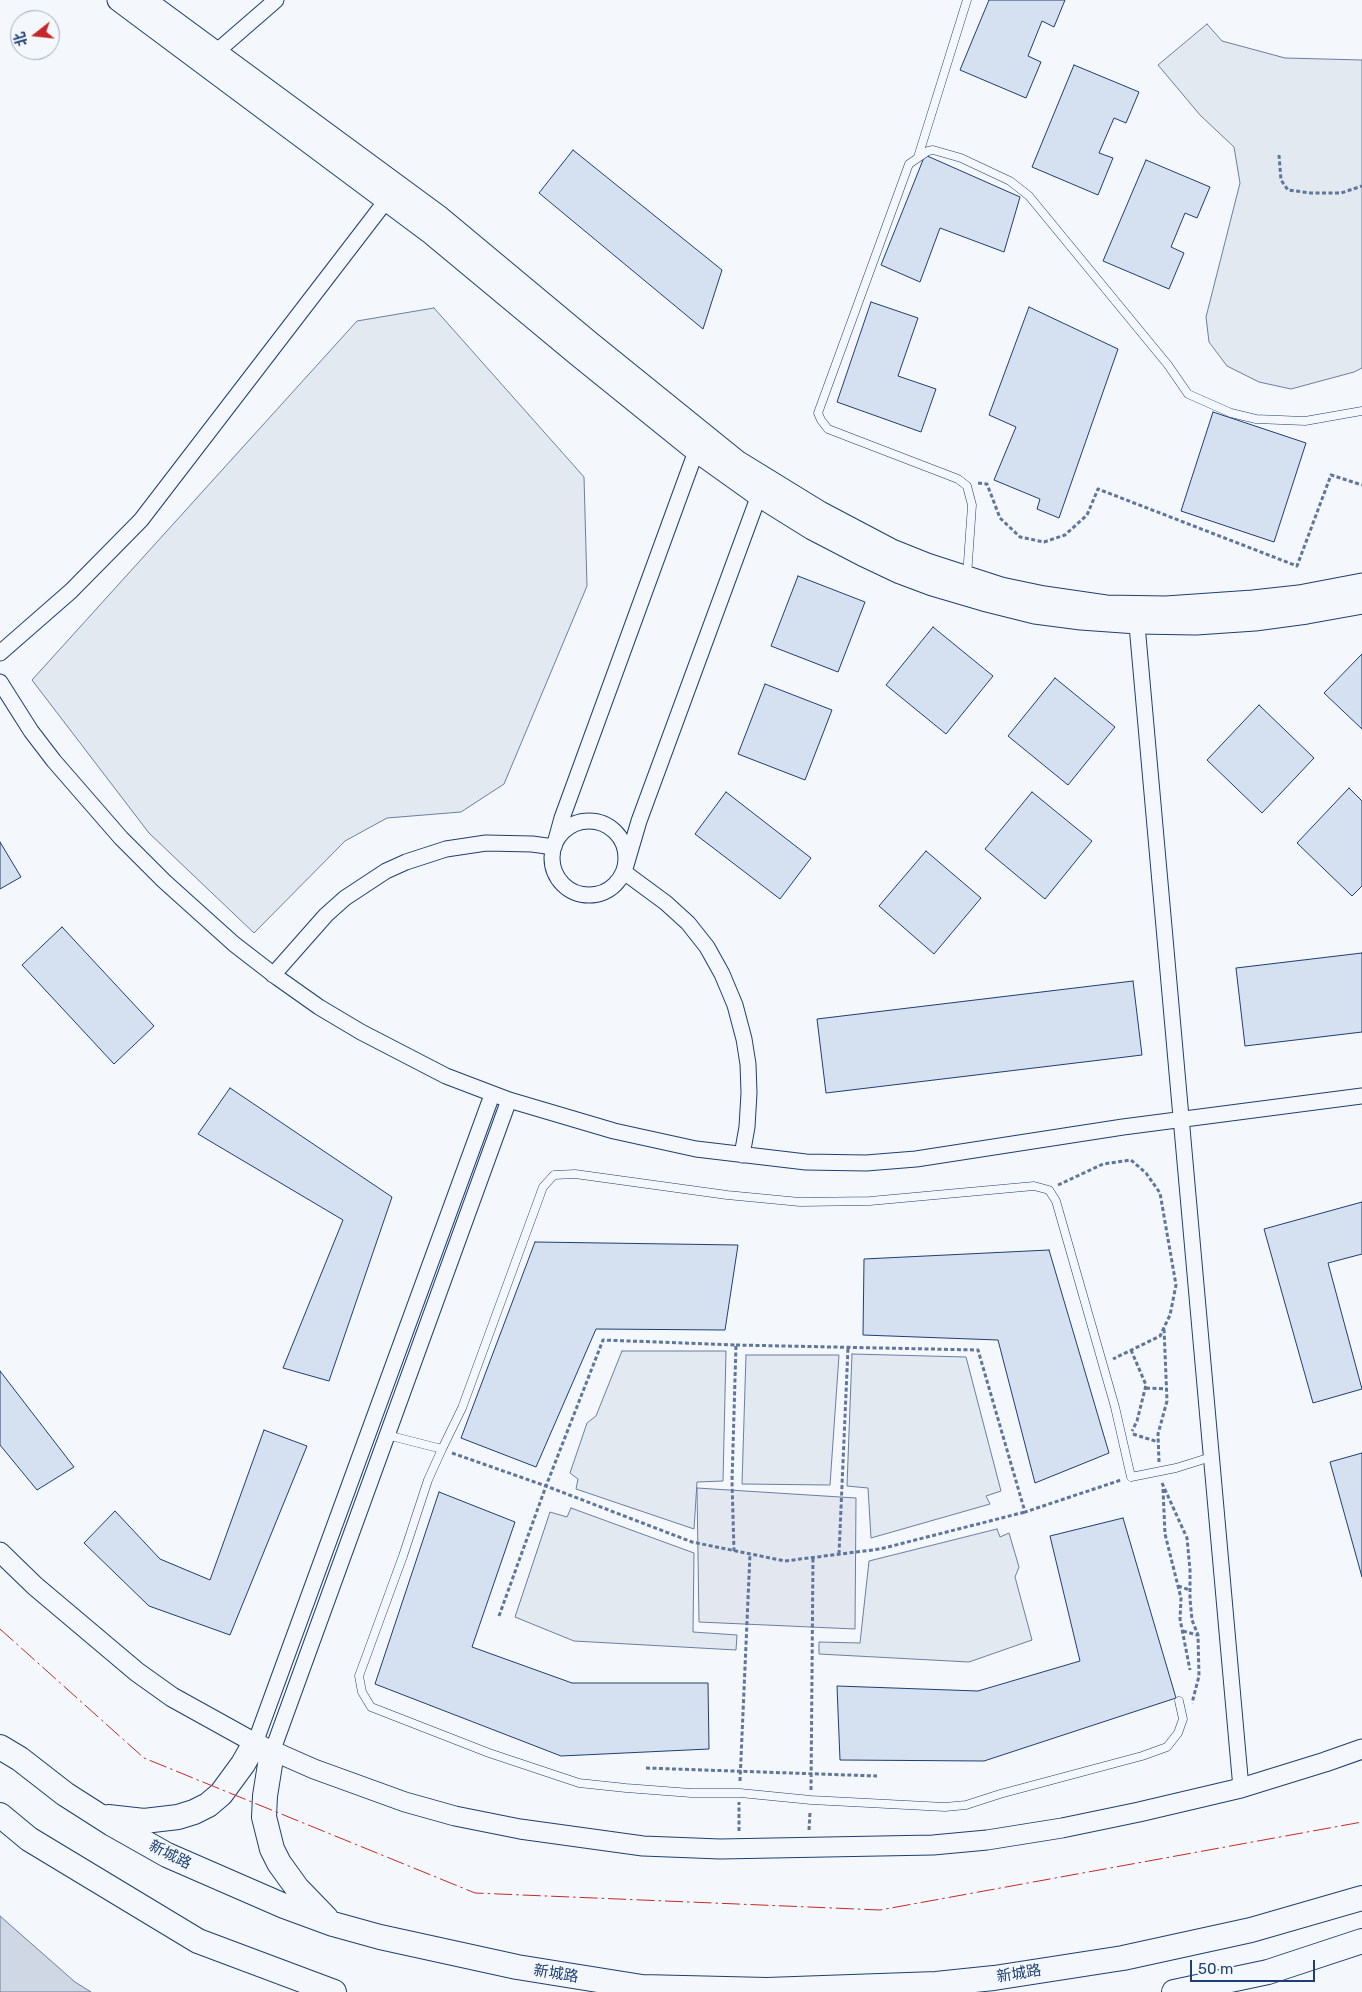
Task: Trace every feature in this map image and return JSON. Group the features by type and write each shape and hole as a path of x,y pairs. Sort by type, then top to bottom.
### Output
{"main road":[{"path":"118,0 392,193 440,217 699,442 737,461 762,488 812,528 900,573 932,585 1035,613 1081,619 1137,615 1299,596 1362,584"},
{"path":"145,0 392,193"},
{"path":"762,488 820,512 883,545 966,578 1044,597 1106,606 1137,615 1196,624 1255,620 1362,603"},
{"name":"新城路","path":"0,1747 64,1794 167,1855 208,1874 333,1924 380,1937 508,1966 642,1987 777,1990 946,1983 994,1978 1123,1958 1251,1930 1362,1898"},
{"path":"94,1813 108,1817 144,1821 178,1817 194,1812 208,1805 221,1794 243,1764 264,1748"},
{"path":"264,1748 264,1816 272,1849 279,1863 297,1888 333,1924"},
{"path":"0,1815 28,1839 198,1941 334,1992"},
{"path":"1174,1992 1268,1972 1362,1941"}],"street":[{"path":"215,53 276,0"},
{"path":"0,653 71,591 141,520 392,193"},
{"path":"699,442 562,818 554,847 552,858 559,880 567,888 577,893 588,896 605,892 618,882 624,872 639,822 762,488"},
{"path":"1137,615 1241,1788"},
{"path":"0,682 31,731 54,761 121,838 197,911 273,975 319,1007 361,1032 446,1076 492,1095 659,1142 742,1156 806,1162 890,1162 1181,1119 1362,1096"},
{"path":"554,847 559,836 573,825 590,821 602,823 612,829 620,838 625,848 624,872"},
{"path":"273,975 326,916 345,898 386,871 406,862 446,849 486,843 532,844 554,847"},
{"path":"624,872 666,902 688,923 707,947 722,974 735,1005 748,1064 747,1127 742,1156"},
{"path":"264,1748 492,1095"},
{"path":"264,1748 387,1435 509,1100"},
{"path":"0,1552 35,1586 137,1672 172,1697 264,1748 362,1788 405,1802 455,1816 520,1829 643,1846 739,1849 905,1846 987,1840 1062,1828 1241,1788 1362,1749"}],"lane":[{"path":"918,157 967,0"},
{"path":"966,578 972,505 967,486 958,479 828,428 820,420 818,413 868,278 890,211 909,164 932,150 961,158 1010,181 1029,196 1162,359 1188,394 1231,413 1256,419 1305,421 1362,411"},
{"path":"1179,1701 1183,1719 1178,1733 1167,1747 1142,1756 966,1805 945,1807 811,1800 740,1793 691,1793 579,1783 480,1750 371,1707 362,1692 360,1676 428,1480 462,1408 543,1187 554,1175 575,1174 727,1195 800,1202 870,1201 946,1192 1034,1186 1049,1190 1056,1201 1125,1449 1131,1477 1211,1457"},
{"path":"387,1435 442,1449"}],"path":[{"path":"1278,155 1281,180 1288,190 1311,193 1341,193 1362,186"},
{"path":"958,479 987,484 1000,518 1020,537 1044,542 1065,535 1087,515 1098,489 1297,566 1331,475 1362,485"},
{"path":"1049,1190 1103,1164 1131,1160 1146,1173 1160,1193 1176,1285 1170,1315 1160,1336 1102,1365"},
{"path":"1164,1328 1168,1402 1158,1434 1164,1534 1181,1598 1180,1619 1190,1670"},
{"path":"499,1616 546,1486 603,1340 978,1350 1025,1512"},
{"path":"734,1551 732,1481 736,1345"},
{"path":"839,1554 848,1348"},
{"path":"1125,1449 1137,1421 1146,1388 1141,1370 1131,1350"},
{"path":"1146,1388 1167,1389"},
{"path":"1131,1434 1158,1442"},
{"path":"442,1449 546,1486 692,1542 785,1561 880,1549 1025,1512 1131,1477"},
{"path":"1162,1487 1187,1538 1192,1620 1198,1635 1199,1676 1191,1706"},
{"path":"739,1849 740,1772 750,1554"},
{"path":"808,1848 812,1774 813,1558"},
{"path":"1178,1586 1190,1590"},
{"path":"1183,1631 1198,1635"},
{"path":"646,1768 877,1776"}],"shaded area":[{"path":"1207,24 1222,41 1285,58 1362,60 1362,368 1354,372 1291,389 1259,382 1227,366 1209,342 1206,317 1240,183 1234,147 1200,115 1158,65"},
{"path":"434,308 584,477 587,586 504,784 461,812 387,818 345,841 254,933 149,833 32,680 357,321"},
{"path":"622,1351 726,1351 723,1481 697,1482 694,1529 576,1489 578,1479 570,1473 587,1423 596,1416"},
{"path":"852,1354 966,1357 1001,1491 986,1496 990,1504 871,1538 868,1488 847,1486"},
{"path":"746,1355 839,1355 830,1485 742,1484"},
{"path":"697,1488 856,1498 855,1629 699,1622"},
{"path":"571,1508 694,1553 693,1632 737,1635 736,1650 574,1641 515,1617 550,1512 567,1517"},
{"path":"997,1529 1000,1537 1009,1533 1019,1567 1015,1577 1032,1640 969,1662 819,1654 819,1642 860,1643 869,1561"},
{"path":"0,1916 75,1982 91,1992 0,1992"}],"building":[{"path":"989,0 1065,0 1054,27 1042,21 1028,56 1041,62 1026,98 960,70"},
{"path":"1074,65 1139,92 1126,123 1114,118 1099,153 1113,158 1098,195 1032,167"},
{"path":"573,150 722,270 703,329 539,193"},
{"path":"925,155 1020,197 1004,252 940,228 920,282 881,265"},
{"path":"1146,160 1210,187 1197,218 1185,213 1171,247 1184,253 1169,289 1103,261"},
{"path":"871,302 918,318 898,376 936,389 921,432 837,402"},
{"path":"1029,307 1118,349 1059,518 1037,509 1040,499 994,480 1016,427 989,415"},
{"path":"1213,412 1306,443 1274,542 1181,511"},
{"path":"798,576 865,602 838,672 771,646"},
{"path":"933,627 993,676 946,734 886,685"},
{"path":"1362,654 1362,729 1324,693"},
{"path":"1055,678 1115,727 1068,785 1008,736"},
{"path":"765,684 832,710 805,780 738,754"},
{"path":"1259,705 1314,758 1262,813 1207,760"},
{"path":"1349,788 1362,801 1362,886 1352,896 1297,843"},
{"path":"726,792 811,858 780,899 695,834"},
{"path":"1032,792 1092,841 1045,899 985,849"},
{"path":"0,842 21,877 0,889"},
{"path":"926,851 981,898 934,954 879,906"},
{"path":"62,927 154,1026 114,1064 22,965"},
{"path":"1362,953 1362,1032 1245,1046 1236,968"},
{"path":"1133,981 1142,1055 826,1093 817,1019"},
{"path":"230,1088 392,1197 329,1381 283,1368 343,1220 198,1134"},
{"path":"1362,1202 1362,1254 1328,1263 1362,1389 1313,1403 1264,1229"},
{"path":"535,1242 738,1245 725,1330 596,1329 536,1467 461,1438"},
{"path":"1049,1250 1109,1453 1035,1483 998,1340 863,1335 864,1259"},
{"path":"0,1371 74,1467 37,1490 0,1445"},
{"path":"264,1430 307,1446 230,1635 149,1606 84,1543 115,1511 160,1559 210,1580"},
{"path":"1362,1453 1362,1577 1330,1462"},
{"path":"439,1492 515,1522 472,1647 572,1683 708,1683 709,1749 561,1756 375,1684"},
{"path":"1123,1518 1176,1698 984,1761 840,1760 837,1686 978,1691 1080,1661 1050,1536"}],"power":[{"path":"0,1629 144,1758 475,1893 880,1910 1362,1822"}]}
